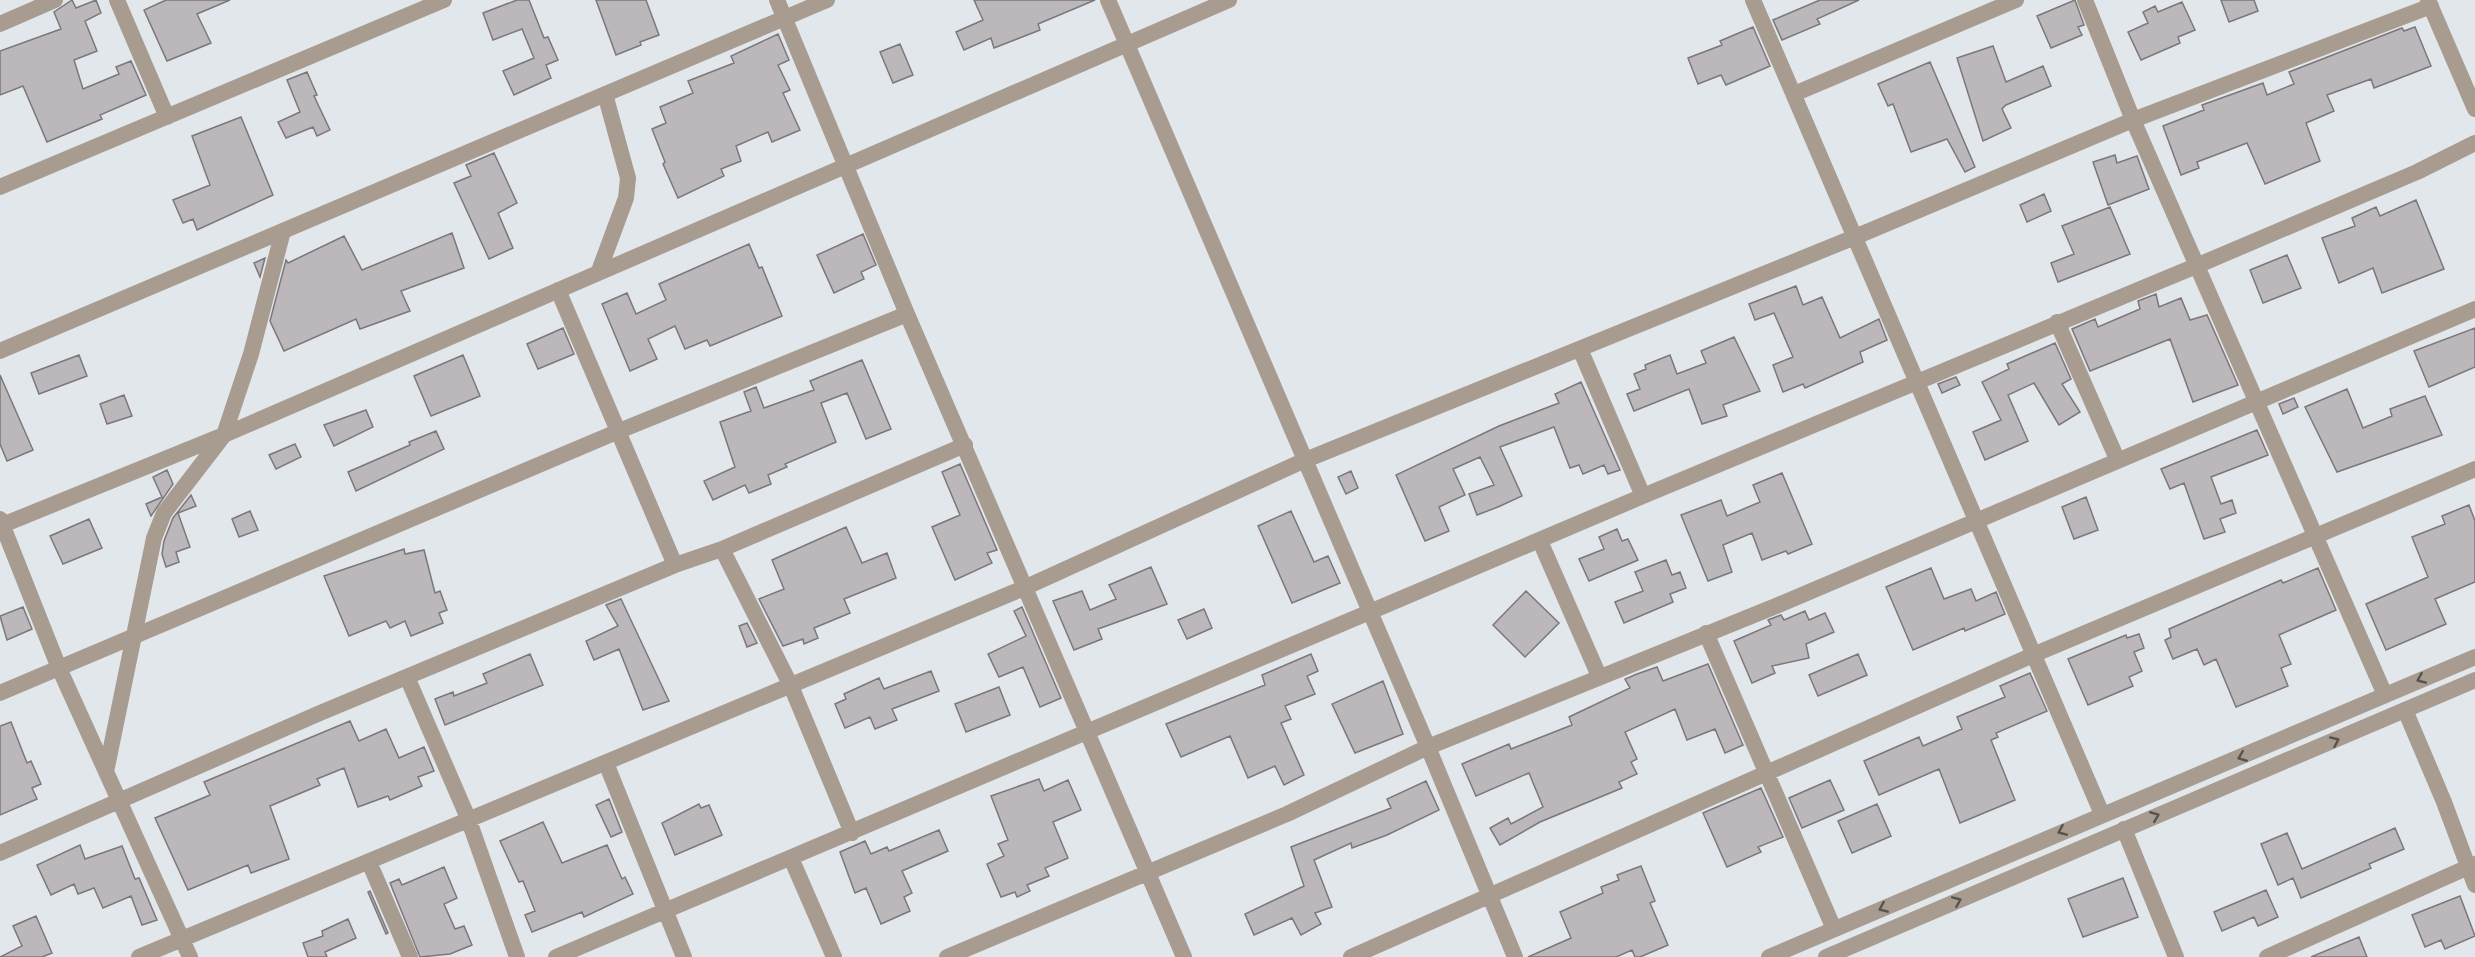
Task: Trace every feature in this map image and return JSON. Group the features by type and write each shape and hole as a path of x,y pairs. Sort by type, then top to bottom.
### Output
{"street":[{"path":"0,24 56,0"},
{"path":"117,0 167,117"},
{"path":"0,187 444,0"},
{"path":"777,0 907,314 1184,957"},
{"path":"0,351 827,0"},
{"path":"1108,0 1303,461 1428,747 1515,957"},
{"path":"190,957 117,801 59,668 1,523 224,435 1229,0"},
{"path":"1753,0 2102,814"},
{"path":"1794,94 2016,0"},
{"path":"2085,0 2133,120 2196,266 2385,695"},
{"path":"139,957 1024,588 1303,461 1855,237 2133,120 2429,3 2475,109"},
{"path":"599,271 626,198 628,178 605,94"},
{"path":"556,957 1643,496 2196,266 2417,172 2475,143"},
{"path":"106,772 154,538 164,513 224,435 251,354 283,231"},
{"path":"558,290 620,431 675,565"},
{"path":"947,957 1287,814 1428,747 1776,606 2117,459 2475,309"},
{"path":"0,693 620,431 907,314"},
{"path":"2057,322 2117,459"},
{"path":"1580,349 1643,496"},
{"path":"0,853 407,677 675,565 722,549 964,446"},
{"path":"1351,957 1490,898 1766,772 2033,655 2475,469"},
{"path":"1540,541 1599,676"},
{"path":"722,549 791,686 852,833"},
{"path":"1706,633 1834,929"},
{"path":"1769,957 2475,657"},
{"path":"407,677 468,818 517,957"},
{"path":"1826,957 1844,953 2124,829 2475,681"},
{"path":"2406,710 2471,865 2475,885"},
{"path":"606,763 684,957"},
{"path":"2124,829 2176,957"},
{"path":"791,858 834,957"},
{"path":"369,862 410,957"},
{"path":"2267,957 2471,865"}],"building":[{"path":"72,0 76,8 96,0 101,13 85,21 97,51 74,60 83,89 119,74 116,67 131,61 146,95 100,115 102,119 47,142 23,86 0,95 0,51 61,29 54,12"},
{"path":"166,0 230,0 197,14 211,43 167,61 144,10"},
{"path":"517,0 529,0 544,38 548,37 558,60 546,65 551,78 514,95 503,71 534,58 522,29 493,40 483,13"},
{"path":"596,0 646,0 659,35 616,55"},
{"path":"974,0 1095,0 1038,24 1040,30 994,48 991,38 964,50 956,32 983,20"},
{"path":"1820,0 1859,0 1817,19 1820,24 1782,40 1773,20"},
{"path":"2075,0 2084,25 2078,27 2082,35 2051,48 2037,16"},
{"path":"2221,0 2254,0 2258,11 2229,22"},
{"path":"2182,2 2195,30 2178,37 2180,43 2141,60 2128,32 2148,23 2143,12 2155,6 2158,12"},
{"path":"1753,27 1770,66 1726,85 1721,75 1698,84 1688,58 1722,45 1720,41"},
{"path":"2415,27 2431,66 2374,88 2371,79 2327,95 2334,111 2306,123 2320,161 2265,184 2247,143 2197,162 2199,168 2181,175 2163,126 2204,110 2202,105 2263,83 2267,95 2294,84 2289,72 2402,28 2404,31"},
{"path":"778,34 789,60 778,65 790,90 783,93 800,130 772,142 768,132 736,146 741,161 721,169 724,176 678,198 663,164 665,162 652,129 666,123 660,107 693,93 688,81 734,63 731,56"},
{"path":"900,44 913,75 893,83 880,52"},
{"path":"1993,46 2006,82 2043,66 2051,86 2006,105 2002,109 2011,128 1983,141 1957,58"},
{"path":"1930,62 1975,167 1965,172 1947,139 1911,152 1893,104 1888,106 1878,84"},
{"path":"307,72 317,95 314,96 330,130 317,136 313,127 286,138 278,122 300,112 287,80"},
{"path":"241,117 273,195 197,230 193,219 183,223 173,200 210,185 192,136"},
{"path":"494,153 517,203 498,213 513,248 489,259 454,183 471,176 466,165"},
{"path":"2115,155 2117,163 2137,156 2149,189 2108,205 2093,162"},
{"path":"2044,194 2051,211 2027,222 2020,205"},
{"path":"2416,200 2444,269 2382,293 2373,268 2339,283 2322,238 2355,226 2352,218 2376,207 2380,216"},
{"path":"2110,207 2130,254 2058,282 2051,263 2074,254 2062,226"},
{"path":"452,233 464,268 401,291 410,311 360,329 356,319 284,351 270,321 286,260 288,263 344,236 362,270"},
{"path":"863,234 876,265 861,272 864,279 834,293 817,255"},
{"path":"749,244 759,268 762,267 782,316 710,346 707,340 685,349 675,326 648,339 657,359 630,371 602,304 627,293 636,314 666,300 659,284"},
{"path":"2287,255 2301,288 2263,303 2250,270"},
{"path":"265,258 260,277 254,263"},
{"path":"1796,286 1803,305 1822,297 1840,338 1879,319 1887,340 1860,352 1863,362 1805,388 1803,384 1783,392 1773,365 1793,357 1774,313 1755,320 1749,304"},
{"path":"2156,294 2159,307 2181,298 2190,320 2207,315 2238,385 2193,402 2170,339 2090,371 2072,329 2095,319 2098,327 2140,309 2138,301"},
{"path":"563,328 574,354 538,369 527,344"},
{"path":"2475,328 2475,367 2429,387 2414,351"},
{"path":"1734,337 1760,391 1723,405 1727,416 1702,424 1689,389 1634,411 1627,394 1640,389 1634,374 1646,369 1645,365 1670,355 1677,374 1706,363 1701,351"},
{"path":"2055,343 2071,379 2062,384 2080,412 2059,425 2034,383 2008,395 2028,441 1985,460 1973,432 2001,420 1982,382 2009,369 2007,364"},
{"path":"79,355 87,376 39,394 31,373"},
{"path":"463,355 480,396 431,416 414,376"},
{"path":"862,360 891,429 866,439 847,393 821,403 836,442 785,464 787,467 768,475 771,484 749,493 745,485 713,500 704,481 735,467 720,422 751,411 744,392 756,387 764,408 814,390 810,381"},
{"path":"0,375 33,450 7,461 0,444"},
{"path":"1956,377 1960,385 1942,393 1938,384"},
{"path":"1581,382 1620,470 1608,474 1604,465 1583,474 1579,465 1570,468 1554,427 1500,447 1522,496 1498,507 1477,515 1469,494 1494,485 1480,457 1453,469 1465,495 1439,507 1449,531 1425,541 1396,475 1499,426 1559,403 1555,394"},
{"path":"2347,389 2363,428 2392,416 2390,409 2425,396 2442,435 2337,472 2305,407"},
{"path":"124,395 132,416 107,424 100,404"},
{"path":"2294,398 2298,407 2283,414 2279,404"},
{"path":"366,410 373,427 334,446 324,425"},
{"path":"2257,430 2268,455 2211,477 2221,504 2232,500 2236,513 2220,519 2225,532 2204,539 2184,483 2170,489 2161,469"},
{"path":"436,431 444,449 356,491 348,472"},
{"path":"295,444 301,457 276,469 269,455"},
{"path":"960,464 997,550 987,553 992,563 955,580 932,527 960,515 942,472"},
{"path":"167,470 173,484 151,516 146,504 162,497 153,477"},
{"path":"1351,471 1358,488 1346,494 1338,477"},
{"path":"1782,473 1812,544 1788,554 1786,551 1762,560 1752,533 1723,545 1732,572 1708,581 1681,515 1721,500 1727,516 1760,502 1753,485"},
{"path":"191,495 196,506 178,513 190,547 176,552 179,562 166,567 162,554 164,541 173,518"},
{"path":"2086,497 2098,530 2074,539 2062,507"},
{"path":"2469,505 2475,521 2475,582 2435,599 2446,624 2386,650 2366,604 2428,577 2412,537 2445,524 2442,516"},
{"path":"250,511 258,530 239,537 232,519"},
{"path":"1291,511 1314,562 1328,556 1340,583 1292,603 1258,526"},
{"path":"89,519 102,548 63,564 50,536"},
{"path":"846,527 862,563 887,553 896,578 844,599 850,613 814,628 818,638 804,644 803,639 783,646 759,599 784,589 772,560"},
{"path":"1617,529 1622,541 1628,539 1638,560 1589,581 1579,559 1604,549 1599,537"},
{"path":"404,549 405,554 424,550 435,593 440,591 447,610 439,613 443,623 411,636 405,621 390,628 386,621 349,636 324,576"},
{"path":"1666,560 1672,575 1680,572 1686,588 1670,594 1673,602 1624,623 1615,602 1643,591 1635,572"},
{"path":"1151,567 1167,604 1098,629 1102,639 1074,650 1053,601 1082,591 1090,610 1116,599 1109,585"},
{"path":"1931,568 1944,599 1971,589 1976,601 1996,592 2005,614 1965,631 1964,628 1913,650 1886,587"},
{"path":"2318,568 2336,610 2279,635 2291,664 2281,668 2288,686 2236,707 2216,659 2204,665 2197,649 2173,659 2165,640 2171,637 2169,629 2281,580 2283,583"},
{"path":"1526,591 1559,623 1525,657 1493,625"},
{"path":"621,599 669,701 643,710 619,649 594,660 586,641 618,626 606,605"},
{"path":"23,607 32,629 7,640 0,616"},
{"path":"1022,607 1061,698 1040,707 1023,667 999,677 988,654 1026,636 1014,611"},
{"path":"1204,609 1212,628 1187,639 1178,620"},
{"path":"1805,611 1809,620 1825,613 1834,632 1806,644 1809,658 1772,666 1775,673 1752,683 1734,641 1771,625 1768,620 1781,615 1784,620"},
{"path":"747,623 757,643 747,647 739,626"},
{"path":"2139,634 2144,648 2134,652 2142,671 2129,677 2133,686 2088,705 2068,659 2126,635 2127,638"},
{"path":"530,654 543,685 445,725 435,699 453,692 454,696 487,683 483,674"},
{"path":"1311,654 1318,671 1307,676 1315,694 1285,706 1291,719 1281,723 1304,775 1284,785 1275,766 1248,778 1230,736 1181,757 1166,724 1265,685 1262,675"},
{"path":"1858,654 1867,675 1818,696 1809,675"},
{"path":"1708,664 1743,745 1725,753 1715,729 1687,740 1675,709 1625,732 1637,759 1631,762 1637,774 1619,782 1622,788 1540,822 1500,845 1490,828 1508,818 1511,824 1543,807 1529,773 1476,796 1462,764 1509,744 1511,749 1572,725 1569,717 1630,688 1625,679 1637,674 1657,667 1663,681"},
{"path":"931,671 939,691 892,709 897,720 875,729 870,717 845,728 835,704 846,699 844,694 879,678 884,689"},
{"path":"2030,673 2047,711 1996,733 1998,737 1991,740 2015,800 1960,823 1939,769 1879,795 1864,761 1919,737 1923,746 1962,729 1957,717 2005,697 2000,686"},
{"path":"1383,681 1403,734 1355,753 1332,704"},
{"path":"999,687 1010,715 966,732 955,704"},
{"path":"350,721 359,741 386,729 399,758 424,747 434,771 418,777 422,786 390,800 388,796 358,807 344,768 317,779 320,785 270,806 289,859 251,873 248,865 188,890 155,818 210,795 204,782"},
{"path":"11,722 27,763 31,761 41,784 32,788 37,799 0,815 0,726"},
{"path":"1039,779 1044,791 1068,780 1081,810 1053,822 1068,858 1045,868 1049,876 1027,885 1030,891 1017,897 1015,892 1001,897 987,864 1004,856 998,844 1008,840 991,796"},
{"path":"1830,780 1844,810 1802,828 1789,798"},
{"path":"1426,781 1439,810 1387,835 1352,848 1351,843 1314,860 1332,907 1315,913 1321,924 1301,935 1292,918 1254,935 1245,914 1304,886 1291,847 1391,808 1387,799"},
{"path":"1761,788 1783,837 1758,847 1761,852 1727,867 1703,813"},
{"path":"609,799 622,832 611,837 596,805"},
{"path":"699,804 701,808 709,805 722,835 675,855 662,823"},
{"path":"1877,804 1891,836 1852,853 1838,821"},
{"path":"543,822 562,863 607,845 622,879 625,877 633,894 584,917 582,912 532,932 525,915 535,911 523,881 519,882 500,841"},
{"path":"2395,828 2404,849 2369,864 2371,868 2301,898 2293,878 2278,885 2261,844 2287,833 2302,869"},
{"path":"939,830 948,851 902,871 912,893 904,897 910,911 881,924 866,888 855,893 840,852 865,841 871,854 887,847 889,851"},
{"path":"80,845 85,859 122,846 135,879 139,878 157,920 142,925 131,896 103,908 94,888 78,894 74,884 51,895 37,865"},
{"path":"1641,866 1655,901 1650,903 1668,945 1640,957 1635,957 1632,950 1616,957 1528,957 1571,938 1560,912 1603,893 1601,887 1619,880 1617,875"},
{"path":"444,867 457,898 444,904 455,929 464,926 472,945 450,954 420,957 390,883 399,879 402,885"},
{"path":"2123,878 2138,917 2083,937 2068,899"},
{"path":"2266,890 2278,917 2258,926 2254,917 2222,931 2214,912"},
{"path":"370,891 388,933 386,934 368,892"},
{"path":"2460,896 2475,936 2445,949 2441,940 2425,947 2412,915"},
{"path":"36,916 52,953 42,957 0,957 22,946 13,926"},
{"path":"348,919 356,938 325,952 327,957 308,957 303,943 323,936 322,931"},
{"path":"2359,937 2367,957 2311,957"}]}
